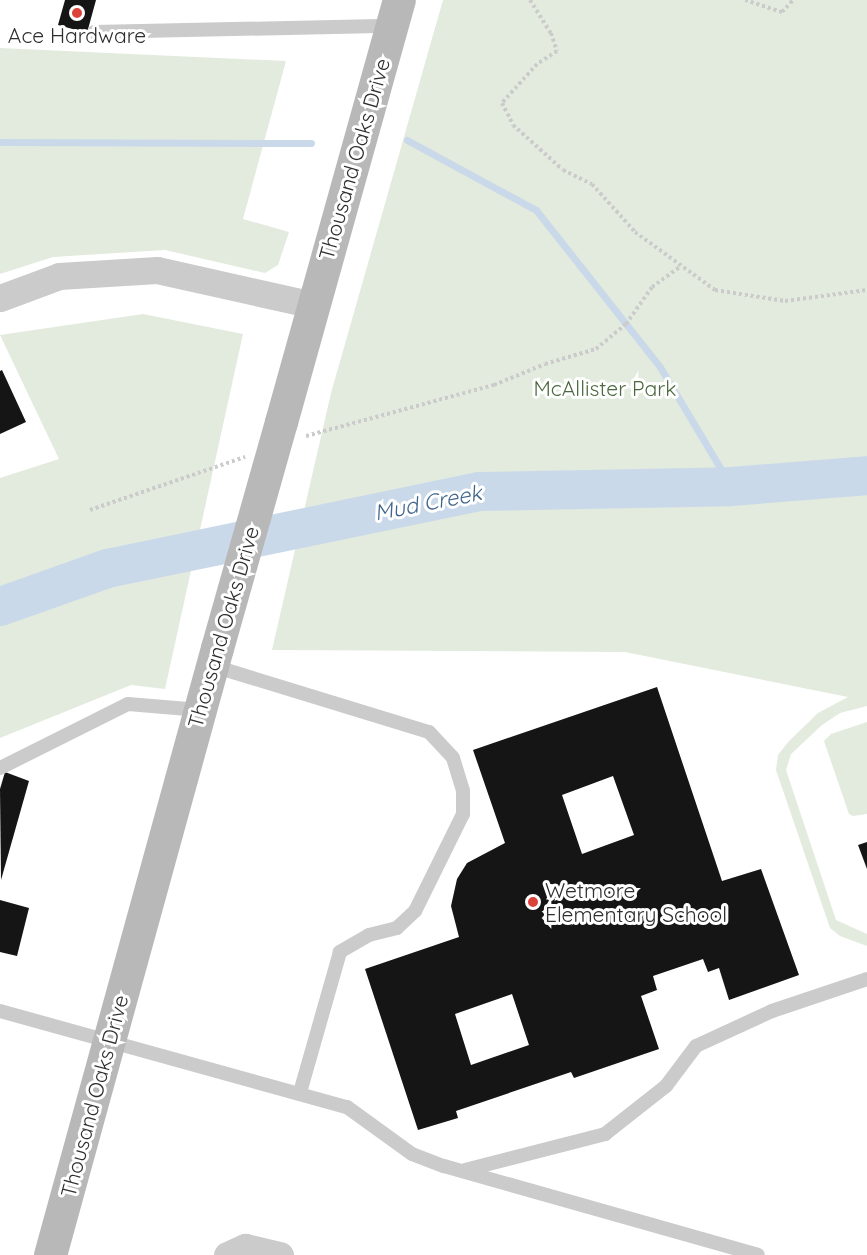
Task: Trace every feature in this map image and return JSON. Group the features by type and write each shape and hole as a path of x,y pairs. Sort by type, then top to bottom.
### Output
{"main road":[{"name":"Thousand Oaks Drive","path":"50,1255 215,657 290,430 313,305 395,13"}],"street":[{"path":"0,298 58,276 157,270 313,305"},
{"path":"227,1255 245,1247 280,1255"}],"lane":[{"path":"94,32 395,13"},
{"path":"215,657 429,732 453,758 463,791 463,814 415,911 397,928 369,935 340,952 300,1092"},
{"path":"0,768 128,704 200,710"},
{"path":"463,1171 605,1134 666,1086 696,1046 772,1011 867,979"},
{"path":"0,1011 300,1092 347,1107 412,1154 463,1171 758,1255"}],"path":[{"path":"530,0 551,33 557,51 537,63 502,102 513,125 563,170 592,184 635,232 680,267 715,290 784,302 867,290"},
{"path":"745,0 782,12 793,0"},
{"path":"290,430 494,385 545,364 597,349 626,324 652,287 680,267"},
{"path":"90,510 255,454"}],"green space":[{"name":"McAllister Park","path":"443,0 867,0 867,706 840,713 822,725 791,754 786,770 836,920 867,934 867,946 840,936 830,928 776,770 778,755 788,742 818,713 848,697 625,652 272,650 331,393"},
{"path":"0,48 286,61 243,219 289,232 278,265 265,273 165,250 53,257 0,274"},
{"path":"143,314 243,334 165,689 131,685 0,738 0,478 59,459 0,335"},
{"path":"867,722 867,814 853,816 849,814 824,741 831,734"}],"building":[{"name":"Ace Hardware","path":"65,0 96,0 87,33 58,25"},
{"path":"2,370 26,422 0,434 0,371"},
{"path":"657,687 722,881 761,869 799,975 729,1000 719,968 708,972 703,959 653,976 657,990 641,996 659,1049 574,1078 571,1072 456,1111 458,1118 418,1130 365,969 459,937 451,906 457,879 467,863 505,843 473,750","holes":["613,776 634,835 582,854 562,795","512,994 529,1045 471,1065 455,1014"]},
{"path":"5,772 29,781 1,880 0,789"},
{"path":"867,842 867,869 858,845"},
{"path":"0,900 29,908 17,956 0,952"}],"waterway":[{"path":"407,140 536,210 660,367 731,486"},
{"path":"0,142 311,143"},
{"name":"Mud Creek","path":"0,606 107,568 478,491 731,486 867,475"}],"place":[{"name":"Ace Hardware","path":"77,13"},
{"name":"Wetmore Elementary School","path":"533,902"}]}
